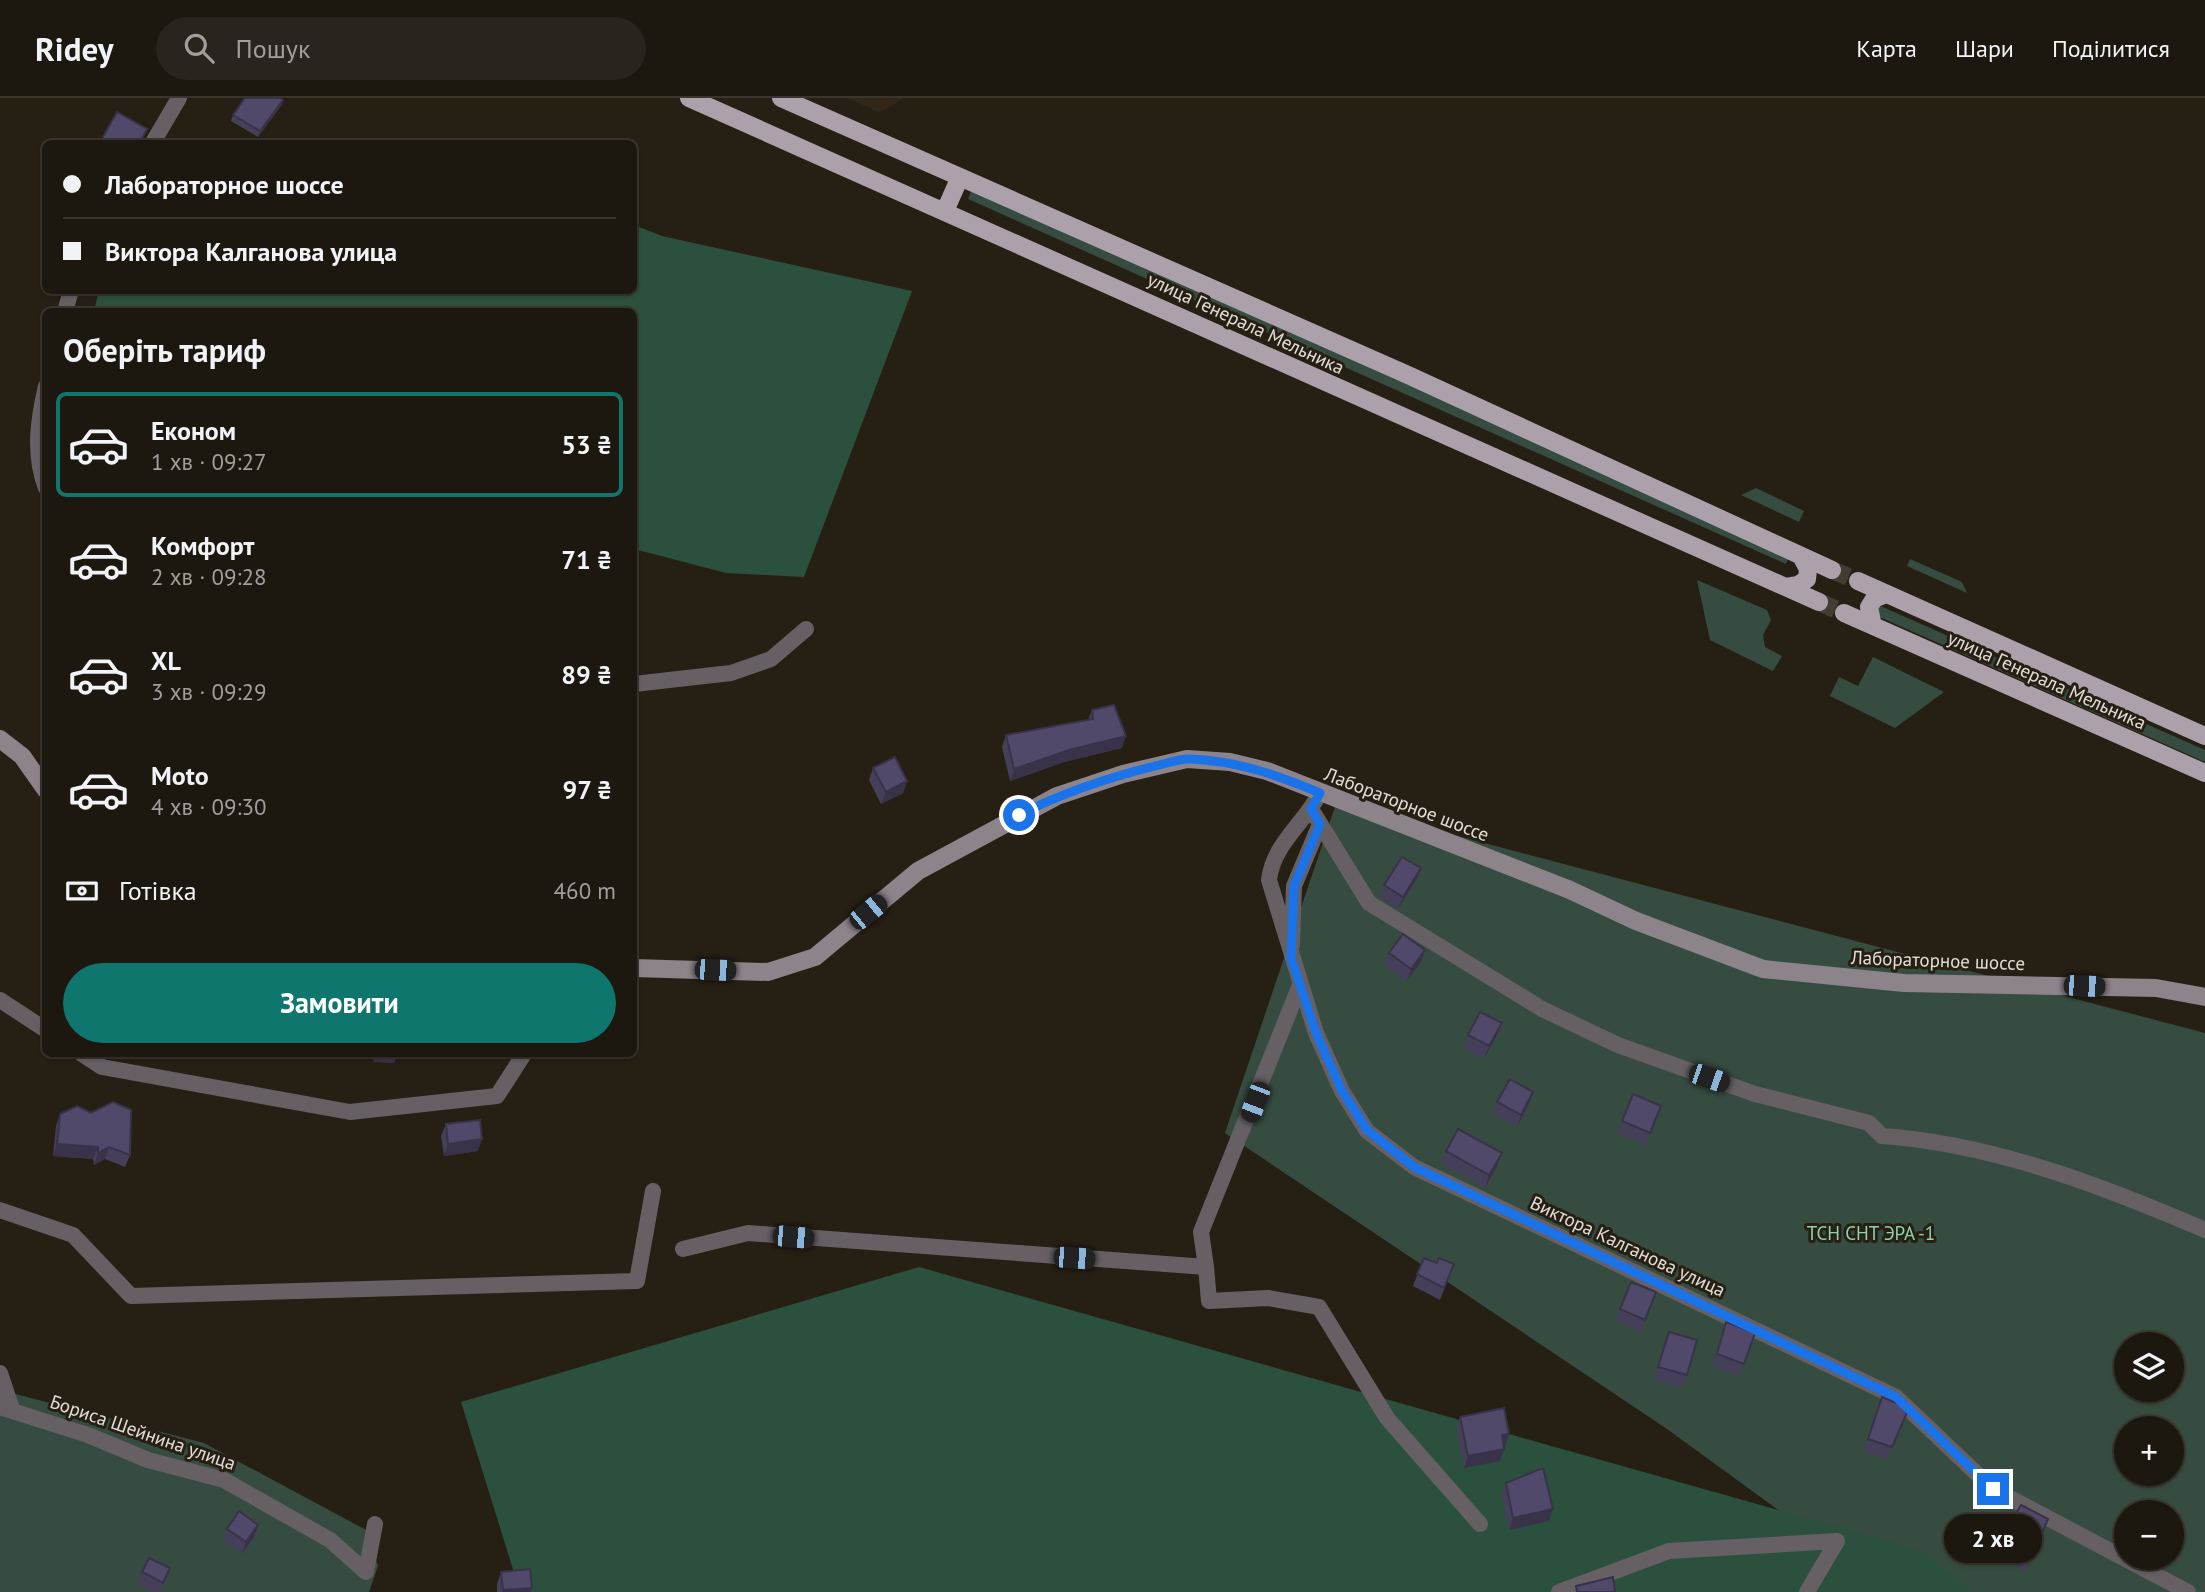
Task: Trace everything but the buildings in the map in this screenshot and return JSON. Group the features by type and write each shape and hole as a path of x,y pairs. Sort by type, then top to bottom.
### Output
{"main road":[{"name":"улица Генерала Мельника","path":"689,98 1819,602"},
{"name":"улица Генерала Мельника","path":"781,98 1408,375 1832,570"},
{"path":"944,211 960,177"},
{"path":"1786,587 1798,585 1807,579 1808,569 1801,556"},
{"name":"улица Генерала Мельника","path":"1858,582 2205,736"},
{"path":"1873,626 1869,607 1874,599 1886,594"},
{"name":"улица Генерала Мельника","path":"1844,613 2205,773"},
{"path":"0,739 22,756 42,784"},
{"name":"Лабораторное шоссе","path":"637,968 768,972 815,957 918,871 1057,796 1124,774 1187,758 1220,761 1267,771 1570,890 1636,921 1763,970 1905,983 2155,988 2205,997"}],"street":[{"path":"154,140 179,98"},
{"path":"42,404 37,426 42,477"},
{"path":"637,684 730,673 771,659 806,629"},
{"name":"Виктора Калганова улица","path":"1320,793 1271,863 1269,880 1316,1033 1342,1091 1367,1130 1414,1167 1896,1397 1993,1489 2188,1592"},
{"path":"1311,809 1369,903 1542,1009 1618,1045 1755,1094 1869,1124 1882,1136 1935,1140 2024,1163 2129,1197 2205,1230"},
{"path":"1291,958 1294,886 1320,824"},
{"path":"1300,985 1201,1232 1209,1301 1268,1298 1318,1307 1387,1418 1480,1524"},
{"path":"0,1000 42,1027"},
{"path":"87,1057 102,1067 350,1112 497,1096 522,1057"},
{"path":"0,1210 73,1235 131,1296 158,1296 637,1281 653,1191"},
{"path":"683,1249 748,1233 1206,1267"},
{"path":"0,1373 6,1408"},
{"name":"Бориса Шейнина улица","path":"6,1408 88,1434 148,1460 224,1480 330,1540 366,1572 376,1524"},
{"path":"1559,1592 1669,1551 1837,1541 1807,1592"}],"shaded area":[{"path":"847,98 904,98 880,113"}],"green space":[{"path":"972,189 1790,554 1786,564 968,199"},
{"path":"637,226 662,236 912,291 804,577 726,573 637,550 637,308 95,308 98,294 637,294"},
{"path":"1756,488 1804,511 1799,522 1741,495"},
{"path":"1910,559 1962,582 1967,593 1907,566"},
{"path":"1697,580 1767,610 1771,620 1763,635 1765,647 1782,656 1773,671 1710,640"},
{"path":"1876,604 2205,750 2205,762 1873,614"},
{"path":"1873,657 1944,692 1895,728 1830,696 1839,677 1858,686"},
{"name":"ТСН СНТ ЭРА -1","path":"1336,804 2205,1033 2205,1592 1891,1592 1667,1429 1225,1133"},
{"path":"919,1267 1923,1551 1972,1592 520,1592 461,1402"},
{"path":"0,1390 204,1443 366,1530 378,1566 369,1592 0,1592"}],"tunnel":[{"path":"1832,570 1858,581"},
{"path":"1819,602 1844,613"}],"route":[{"path":"1019,815 1057,796 1124,774 1187,758 1230,762 1267,771 1320,793 1311,809 1320,824 1294,886 1291,958 1316,1033 1342,1091 1367,1130 1414,1167 1896,1397 1993,1489"}]}
